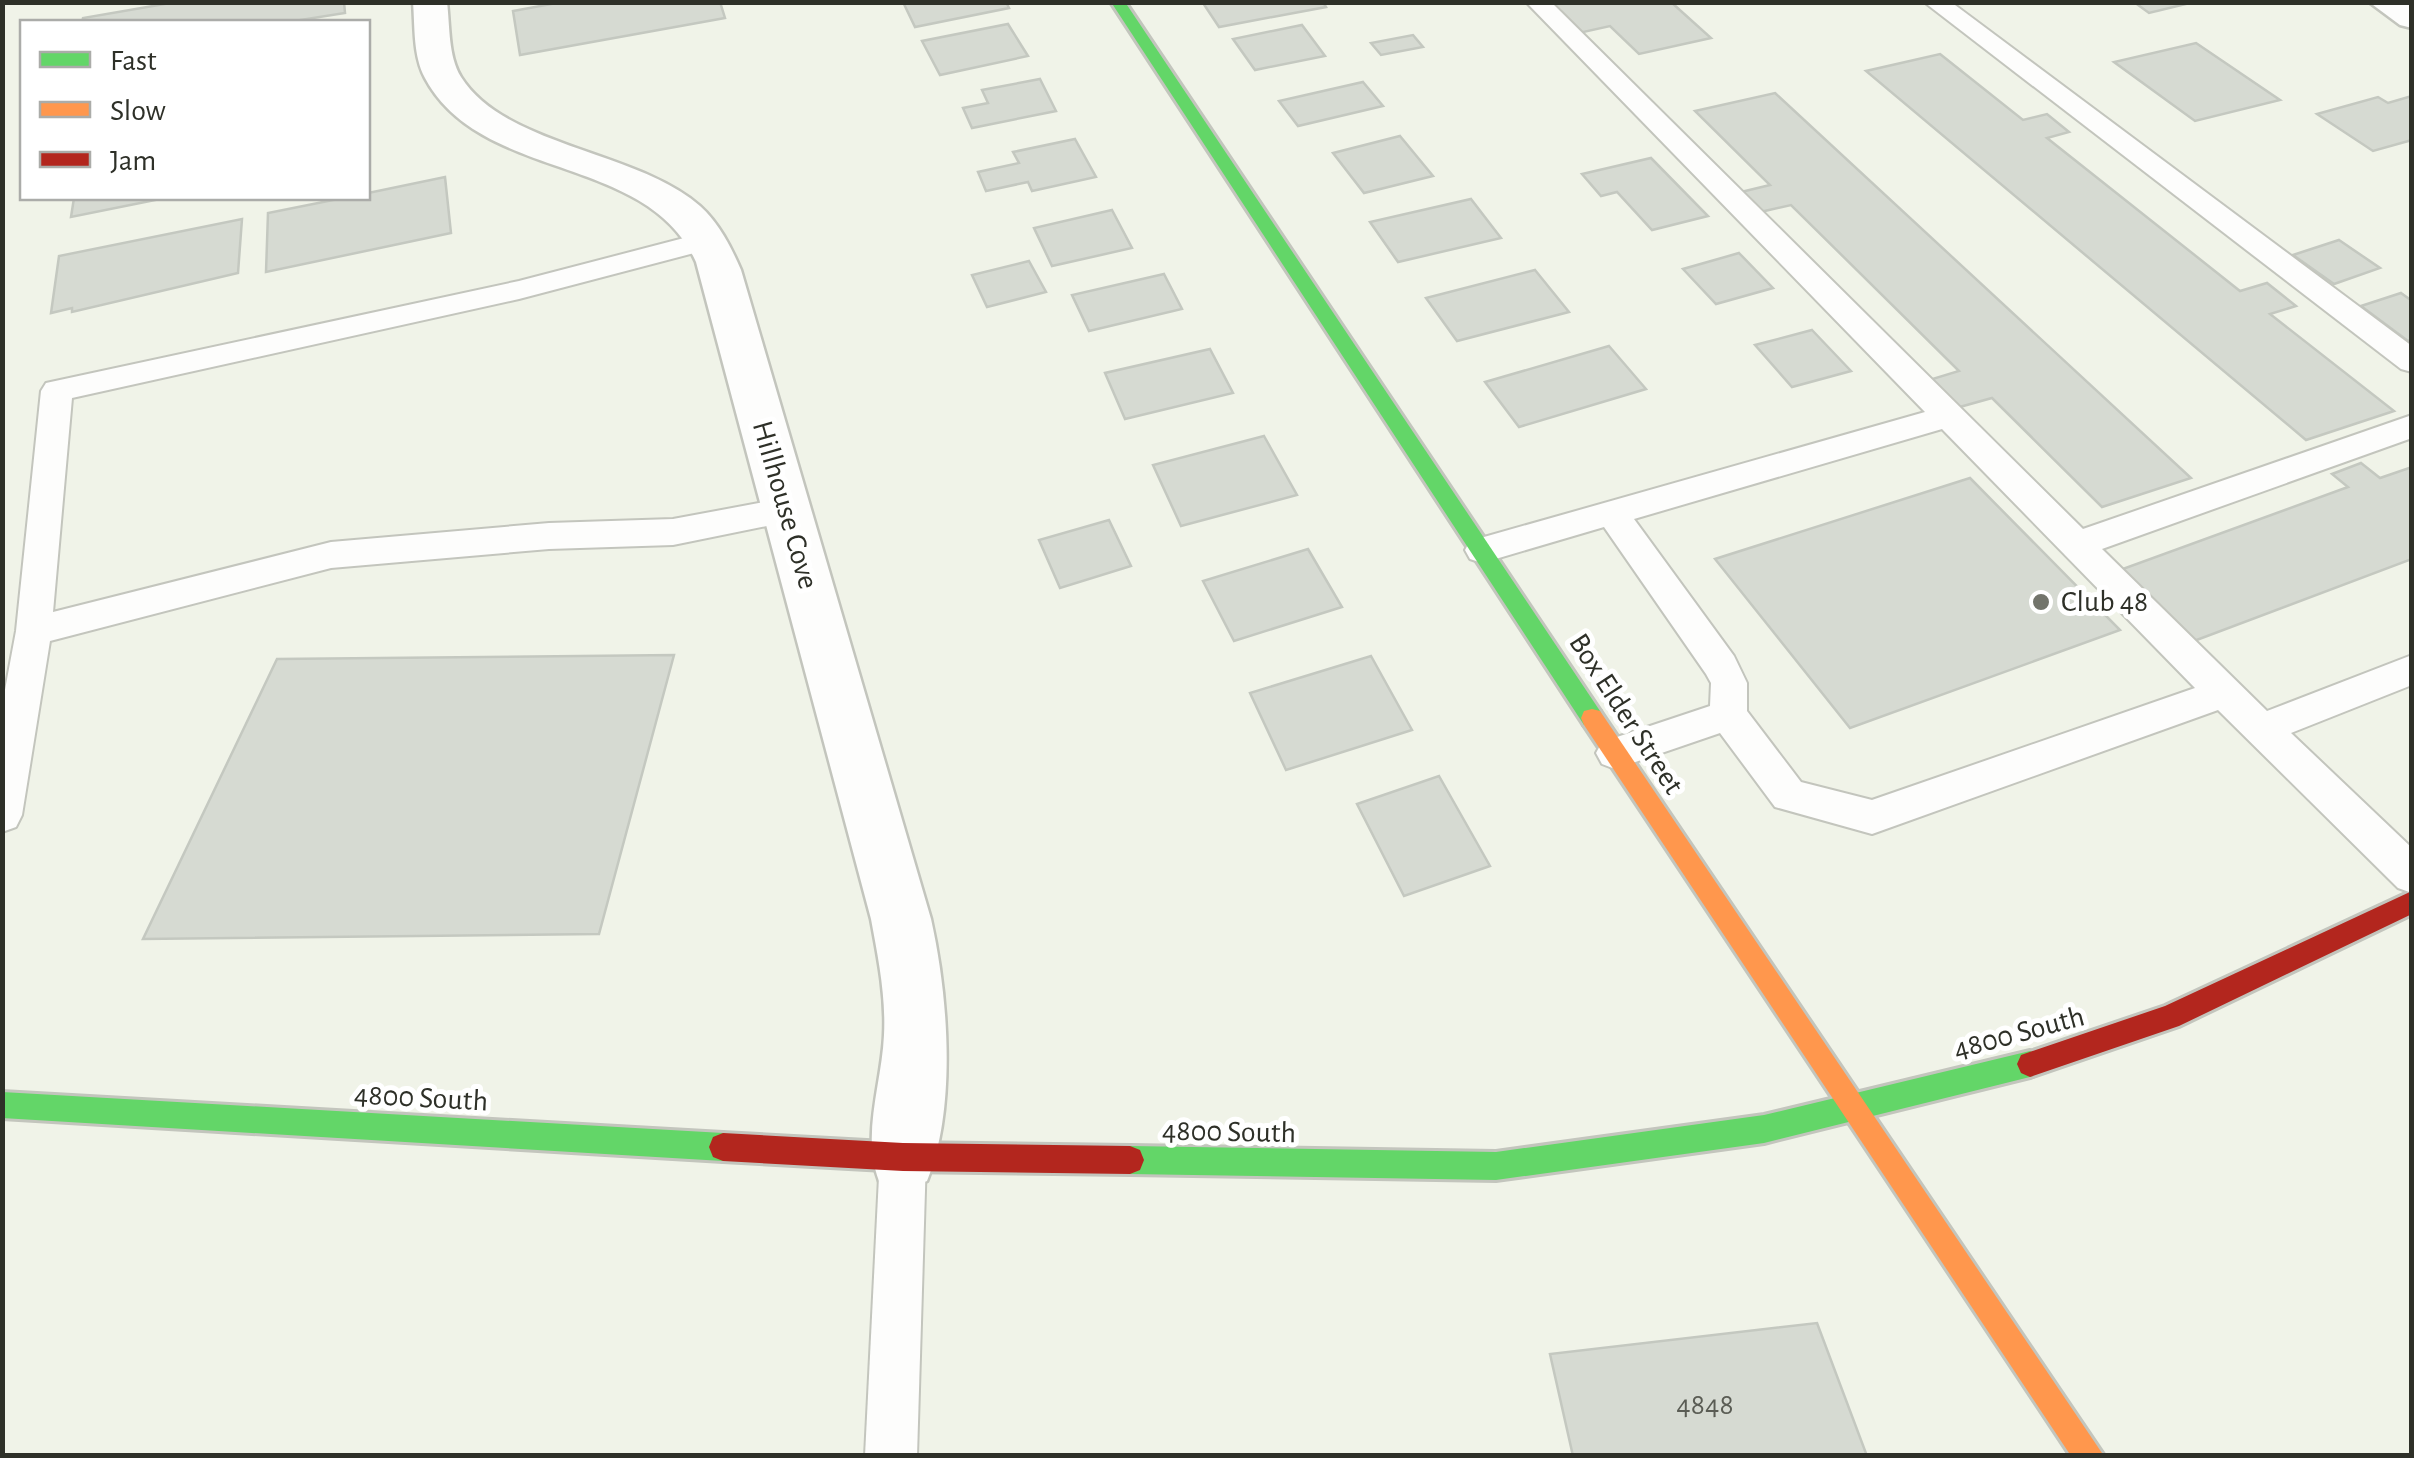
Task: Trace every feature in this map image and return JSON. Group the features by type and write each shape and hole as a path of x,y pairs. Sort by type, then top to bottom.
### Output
{"street":[{"name":"Hillhouse Cove","path":"430,2 441,74 461,104 499,128 655,192 686,214 707,240 720,270 901,919 912,974 916,1034 903,1157"},
{"name":"Box Elder Street","path":"1118,2 1615,753 2089,1456"},
{"path":"2386,2 2412,18"},
{"name":"4800 South","path":"11,1115 903,1157 1496,1166 1764,1130 2060,1056 2170,1017 2412,902"}],"lane":[{"path":"1536,2 2224,694 2412,875"},
{"path":"1935,2 2412,362"},
{"path":"2,815 34,631 57,391 519,290 707,240"},
{"path":"1482,550 1948,416"},
{"path":"2076,545 2412,426"},
{"path":"34,631 330,556 550,536 673,532 786,510"},
{"path":"1612,513 1720,666 1729,683 1728,715 1789,795 1872,817 2224,694"},
{"path":"2261,729 2412,669"},
{"path":"1615,753 1728,715"},
{"path":"890,1456 903,1157"}],"building":[{"path":"176,2 344,2 345,13 301,20 83,18"},
{"path":"562,2 720,2 725,18 520,55 513,11"},
{"path":"903,2 1006,2 1009,8 915,27"},
{"path":"1323,2 1326,7 1219,27 1203,3"},
{"path":"1548,2 1671,2 1711,38 1639,54 1610,26 1579,33"},
{"path":"2134,2 2194,2 2149,13"},
{"path":"1008,24 1028,56 940,75 922,41"},
{"path":"1302,25 1325,56 1255,70 1233,39"},
{"path":"1413,35 1423,47 1381,55 1371,43"},
{"path":"2196,43 2280,100 2195,121 2114,62"},
{"path":"1940,54 2023,120 2047,114 2069,132 2047,138 2240,291 2267,283 2296,306 2270,314 2394,411 2306,440 1866,71"},
{"path":"1040,79 1056,111 972,128 963,108 988,103 982,90"},
{"path":"1363,82 1383,106 1298,126 1279,101"},
{"path":"1775,93 2191,478 2102,507 1992,398 1956,408 1929,380 1959,371 1791,205 1760,212 1741,192 1770,185 1695,111"},
{"path":"2412,96 2412,140 2373,151 2317,114 2378,97 2388,103"},
{"path":"1400,136 1433,176 1364,193 1333,153"},
{"path":"1075,139 1096,177 1032,191 1028,182 986,191 978,172 1019,163 1013,152"},
{"path":"1651,158 1708,216 1652,230 1617,192 1601,196 1582,174"},
{"path":"445,177 451,233 266,272 268,213 333,200 370,200 370,193"},
{"path":"1471,199 1501,238 1398,262 1370,222"},
{"path":"74,200 155,200 71,217"},
{"path":"1112,210 1132,248 1052,266 1034,228"},
{"path":"242,219 238,273 72,312 72,308 51,313 59,256"},
{"path":"2339,240 2380,268 2334,284 2293,255"},
{"path":"1739,253 1773,288 1716,304 1683,269"},
{"path":"1029,261 1046,292 987,307 972,275"},
{"path":"1535,270 1569,312 1457,341 1426,298"},
{"path":"1164,274 1182,309 1089,331 1072,295"},
{"path":"2401,293 2412,301 2412,339 2408,341 2361,306"},
{"path":"1812,330 1851,371 1792,387 1755,345"},
{"path":"1609,346 1646,389 1519,427 1485,382"},
{"path":"1210,349 1233,393 1125,419 1105,373"},
{"path":"1264,436 1297,495 1181,526 1153,465"},
{"path":"2361,463 2380,478 2412,467 2412,559 2194,641 2120,570 2348,487 2332,474"},
{"path":"1970,478 2120,630 1850,728 1715,559"},
{"path":"1109,520 1131,566 1060,588 1039,540"},
{"path":"1308,549 1342,607 1234,641 1203,581"},
{"path":"674,655 599,934 143,939 277,659"},
{"path":"1371,656 1412,730 1286,770 1250,693"},
{"path":"1439,776 1490,866 1404,896 1357,804"},
{"path":"1817,1323 1867,1456 1573,1456 1550,1354"}],"traffic: fast":[{"path":"1118,2 1592,718"},
{"path":"1130,1160 1496,1166 1764,1129 2030,1064"},
{"path":"2,1105 723,1147"}],"traffic: slow":[{"path":"1592,718 2089,1456"}],"traffic: jam":[{"path":"2030,1064 2170,1017 2412,902"},
{"path":"723,1147 903,1157 1130,1160"}],"place":[{"name":"Club 48","path":"2041,602"}]}
